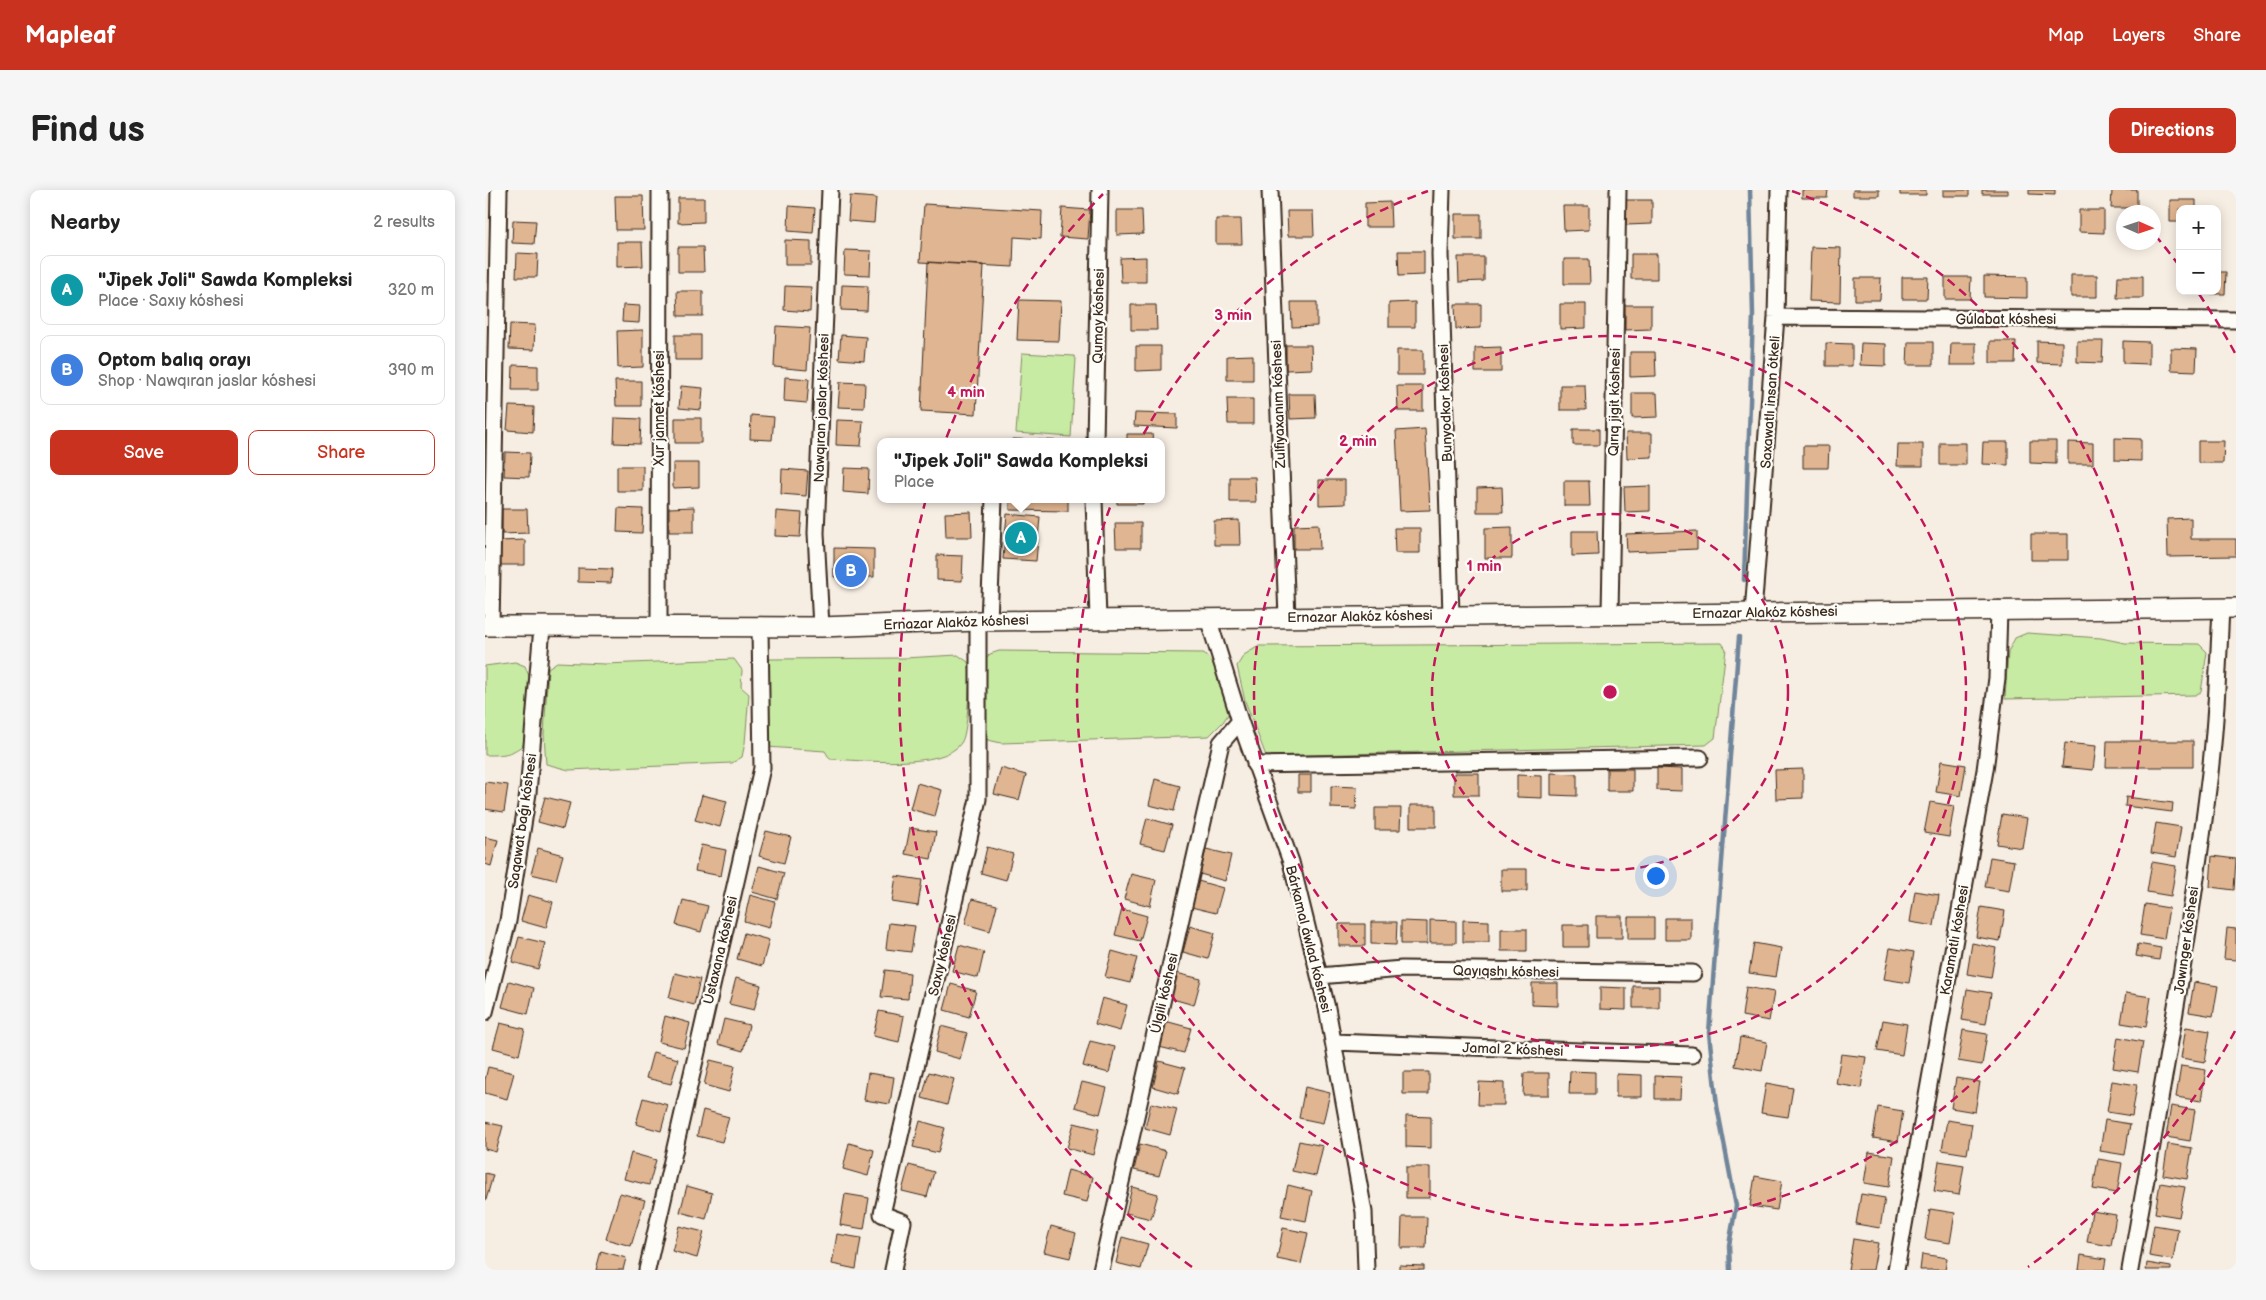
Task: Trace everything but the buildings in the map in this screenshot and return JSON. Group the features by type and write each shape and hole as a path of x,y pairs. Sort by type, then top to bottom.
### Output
{"main road":[{"name":"Ernazar Alakóz kóshesi","path":"488,626 821,627 983,621 2229,608"}],"street":[{"path":"488,626 499,190"},
{"name":"Xur jannet kóshesi","path":"659,627 660,190"},
{"name":"Nawqıran jaslar kóshesi","path":"821,627 816,533 831,190"},
{"name":"Qumay kóshesi","path":"1095,438 1100,190"},
{"name":"Zulfiyaxanım kóshesi","path":"1269,190 1287,617"},
{"name":"Bunyodkor kóshesi","path":"1442,190 1440,254 1451,615"},
{"name":"Qırıq jigit kóshesi","path":"1610,613 1618,190"},
{"name":"Saxawatlı insan ótkeli","path":"1753,613 1776,317 1779,190"},
{"name":"Gúlabat kóshesi","path":"1776,317 2236,320"},
{"name":"Saxıy kóshesi","path":"893,1270 903,1222 882,1214 978,799 983,621 994,503"},
{"path":"1094,503 1098,620"},
{"name":"Jawınger kóshesi","path":"2130,1270 2171,1036 2208,789 2229,608"},
{"name":"Karamatlı kóshesi","path":"1896,1270 1985,770 1997,678 1999,609"},
{"name":"Bárkamal áwlad kóshesi","path":"1208,618 1240,721 1291,862 1319,976 1364,1212 1366,1270"},
{"name":"Saqawat baǵı kóshesi","path":"485,1012 508,921 528,793 542,627"},
{"name":"Ustaxana kóshesi","path":"647,1270 762,768 760,627"},
{"name":"Úlgili kóshesi","path":"1101,1270 1221,743 1240,721"},
{"path":"1255,765 1701,758"},
{"name":"Qayıqshı kóshesi","path":"1319,976 1403,969 1693,973"},
{"name":"Jamal 2 kóshesi","path":"1333,1042 1692,1055"}],"green space":[{"path":"1022,353 1074,356 1076,359 1071,437 1016,433"},
{"path":"2027,633 2101,638 2125,643 2199,644 2207,652 2201,692 2195,695 2005,699 2008,652 2015,638"},
{"path":"1722,643 1726,649 1715,738 1706,745 1266,756 1245,701 1237,666 1244,655 1259,646"},
{"path":"999,651 1204,653 1215,666 1229,713 1209,736 1001,743 988,740 981,735 983,661 990,654"},
{"path":"958,655 968,662 970,671 969,698 963,738 961,743 951,751 937,757 900,762 830,759 825,751 767,747 766,666 770,659 904,658"},
{"path":"734,659 742,670 741,687 749,694 742,757 732,763 569,770 546,764 544,735 548,668 557,662 605,664"},
{"path":"515,662 525,666 529,676 527,742 517,750 498,755 485,755 485,666"}],"waterway":[{"path":"1744,580 1753,315 1750,190"},
{"path":"1730,1270 1729,1245 1736,1206 1717,1106 1709,1033 1739,637"}],"place":[{"name":"\"Jipek Joli\" Sawda Kompleksi","path":"1021,538"},
{"name":"Optom balıq orayı","path":"851,571"}]}
